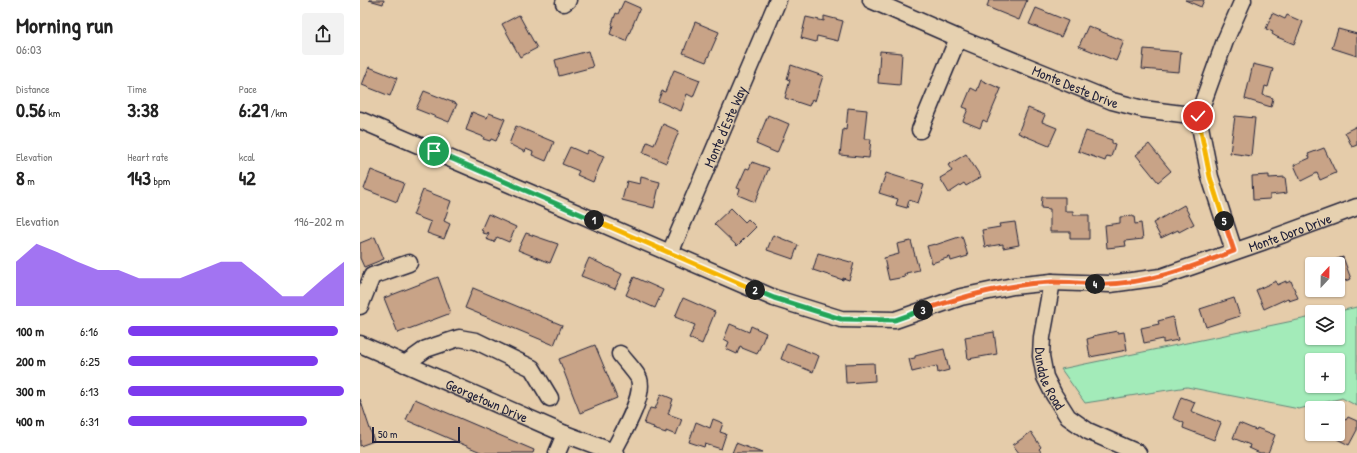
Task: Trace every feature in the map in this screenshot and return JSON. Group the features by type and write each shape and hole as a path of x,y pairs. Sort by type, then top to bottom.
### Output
{"street":[{"name":"Monte d'Este Way","path":"670,253 778,0"},
{"name":"Monte Deste Drive","path":"871,0 958,38 1112,101 1142,109 1198,116"},
{"path":"1234,251 1210,177 1198,116 1225,41 1243,0"},
{"path":"920,130 958,38"},
{"name":"Monte Doro Drive","path":"360,120 774,298 841,319 895,320 961,297 1013,286 1052,282 1110,284 1161,277 1357,207"},
{"path":"360,306 372,276 408,263"},
{"name":"Dundale Road","path":"1052,282 1042,338 1041,356 1045,377 1054,395 1068,417 1088,431 1138,453"},
{"path":"405,364 426,349 459,338 476,341 532,368 550,398"},
{"name":"Georgetown Drive","path":"360,344 565,434 614,452"},
{"path":"614,452 639,397 639,379 620,354"},
{"path":"557,453 565,434"}],"green space":[{"path":"1357,307 1357,406 1342,398 1330,401 1305,401 1305,407 1299,409 1187,387 1085,403 1061,369 1305,318 1305,345 1345,345 1345,310"}],"building":[{"path":"369,0 384,0 383,4"},
{"path":"989,0 1027,0 1019,20 987,7"},
{"path":"1185,0 1204,0 1201,7"},
{"path":"624,1 640,8 626,41 610,34 616,13 618,14"},
{"path":"1036,8 1068,21 1061,37 1029,24"},
{"path":"1272,13 1285,19 1287,15 1303,22 1294,44 1277,37 1272,34 1273,32 1266,29"},
{"path":"519,15 537,48 520,57 502,24"},
{"path":"824,16 843,21 838,41 817,36 816,42 801,38 806,17 824,21"},
{"path":"695,22 719,32 706,62 683,53"},
{"path":"1088,26 1124,41 1116,61 1079,46"},
{"path":"1338,29 1357,34 1357,56 1332,48"},
{"path":"1144,49 1181,52 1179,72 1142,69"},
{"path":"588,51 593,67 559,76 555,60"},
{"path":"880,51 902,53 900,85 878,83"},
{"path":"1253,64 1273,69 1268,87 1265,86 1263,95 1273,98 1271,107 1245,99"},
{"path":"791,65 823,76 815,101 812,99 809,106 785,98 790,80 787,79"},
{"path":"369,67 397,78 390,96 362,85"},
{"path":"674,70 700,80 693,97 687,94 681,111 658,101 662,91 665,92"},
{"path":"981,80 1001,89 987,122 983,120 980,128 963,121 968,109 963,107 971,88 977,91"},
{"path":"424,91 457,104 449,122 416,109"},
{"path":"848,108 867,110 864,139 871,139 869,158 840,155 843,129 846,130"},
{"path":"1028,108 1045,115 1042,122 1057,128 1049,146 1018,133"},
{"path":"472,112 487,118 489,113 505,119 496,141 491,139 490,141 483,139 484,137 466,130"},
{"path":"768,115 789,124 777,153 756,144"},
{"path":"1235,116 1255,118 1251,156 1230,153"},
{"path":"663,124 679,131 666,163 643,153 647,142 654,145"},
{"path":"516,126 554,142 546,161 532,155 533,152 526,149 525,152 509,144"},
{"path":"1357,126 1357,145 1352,147 1345,132"},
{"path":"1086,131 1112,140 1112,143 1115,144 1111,157 1107,156 1105,161 1078,151"},
{"path":"1149,144 1171,171 1158,182 1136,155"},
{"path":"570,147 586,154 588,150 604,156 593,182 577,175 579,171 562,164"},
{"path":"1324,148 1336,173 1320,180 1317,173 1301,181 1294,165 1310,158 1308,154"},
{"path":"966,154 981,177 966,186 964,183 949,193 940,178 952,171 948,165"},
{"path":"752,162 769,168 755,202 738,195 740,189 737,188 746,168 749,169"},
{"path":"371,170 404,183 397,202 364,189"},
{"path":"886,173 924,185 918,203 909,200 907,208 896,205 898,199 879,193"},
{"path":"1269,175 1269,178 1285,177 1287,193 1270,195 1270,199 1253,200 1252,176"},
{"path":"641,177 660,182 654,208 622,200 627,181 640,184"},
{"path":"423,190 451,201 444,221 450,224 444,239 427,233 431,222 413,215"},
{"path":"1042,197 1065,197 1065,211 1073,211 1073,215 1089,215 1089,239 1070,239 1070,232 1050,232 1050,209 1041,208"},
{"path":"1184,205 1194,224 1179,232 1178,230 1161,238 1153,223"},
{"path":"731,208 745,222 748,219 756,227 737,246 714,224"},
{"path":"488,214 516,227 509,242 497,237 494,242 486,239 489,233 482,233 483,231 481,230"},
{"path":"1134,216 1135,224 1141,223 1143,239 1125,241 1126,246 1107,248 1105,225 1120,223 1120,217"},
{"path":"1015,222 1019,245 1003,248 1003,244 985,247 982,230 1000,227 999,224"},
{"path":"526,233 558,244 550,263 518,250"},
{"path":"773,235 798,245 793,259 767,250"},
{"path":"962,236 968,256 951,261 950,257 932,263 927,246 935,245"},
{"path":"375,237 384,259 364,267 360,258 360,243"},
{"path":"911,241 919,270 904,274 905,277 889,280 884,258 899,254 897,244"},
{"path":"818,253 854,263 849,280 843,278 843,280 813,270"},
{"path":"589,258 622,274 615,289 581,276"},
{"path":"1345,262 1351,279 1345,281"},
{"path":"438,277 451,313 398,333 384,298"},
{"path":"634,277 663,290 655,308 626,295"},
{"path":"1276,281 1277,285 1286,281 1286,283 1291,281 1298,298 1289,301 1288,298 1264,309 1256,290"},
{"path":"473,288 562,325 554,345 465,308"},
{"path":"683,298 715,312 702,344 689,338 695,325 675,317"},
{"path":"1234,298 1240,316 1206,327 1200,309"},
{"path":"1173,317 1178,340 1163,343 1163,339 1144,343 1141,328 1159,324 1158,321"},
{"path":"730,324 749,332 751,326 766,333 757,354 740,346 737,354 726,349 729,342 724,339"},
{"path":"1117,331 1118,333 1124,332 1127,350 1090,357 1087,339 1094,337 1093,336"},
{"path":"994,332 997,354 968,359 965,337"},
{"path":"787,343 819,356 813,372 781,359"},
{"path":"595,345 617,398 580,413 559,359"},
{"path":"944,349 949,370 938,373 937,366 912,372 909,359 915,358 915,356"},
{"path":"874,363 875,381 846,383 845,364"},
{"path":"661,394 673,399 668,414 682,419 676,435 666,431 666,433 653,429 654,427 644,424 650,408 655,409"},
{"path":"1181,397 1195,402 1191,411 1221,423 1214,440 1183,428 1184,423 1173,418"},
{"path":"360,399 374,441 360,446"},
{"path":"415,399 534,450 533,453 483,453 406,420"},
{"path":"1348,417 1357,421 1357,430 1349,445 1341,441 1345,441 1345,420"},
{"path":"713,419 723,423 720,432 726,434 721,449 705,444 704,447 689,442 696,422 710,428"},
{"path":"1239,423 1256,430 1257,428 1275,435 1268,453 1260,453 1249,448 1250,445 1233,438"},
{"path":"1031,432 1041,447 1039,449 1042,453 1019,453 1013,445"},
{"path":"736,443 762,453 732,453"}],"route":[{"path":"434,151 774,298 841,319 895,320 961,297 1013,286 1052,282 1110,284 1161,277 1234,251 1210,177 1198,116"}]}
